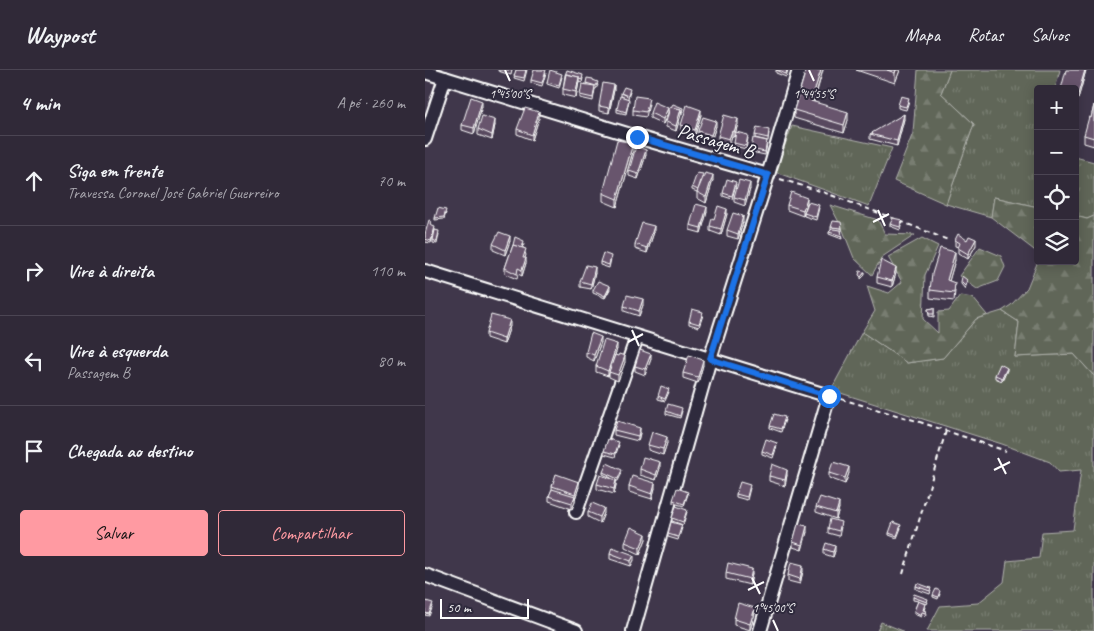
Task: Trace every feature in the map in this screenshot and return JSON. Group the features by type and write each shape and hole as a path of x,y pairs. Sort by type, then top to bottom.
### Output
{"street":[{"path":"633,631 710,359 799,70"},
{"name":"Passagem B","path":"425,72 768,175"},
{"path":"425,139 445,78"},
{"path":"425,271 829,396 760,631"},
{"path":"576,512 637,336"},
{"path":"425,574 576,631"}],"path":[{"path":"768,175 820,191 948,240"},
{"path":"829,396 917,421 1006,450"},
{"path":"903,574 946,431"}],"green space":[{"path":"918,70 950,70 941,93 974,124 946,204 894,181 913,133"},
{"path":"950,70 1060,70 1056,85 1034,85 1034,206 994,197 991,217 946,204 974,124 941,93"},
{"path":"792,126 892,148 869,206 775,172"},
{"path":"1079,158 1094,162 1094,216 1087,219 1079,217"},
{"path":"994,197 1034,206 1034,250 991,217"},
{"path":"830,205 878,220 885,234 915,235 882,257 872,275 854,258"},
{"path":"1094,216 1094,376 1074,354 1015,357 1019,322 1002,311 1011,305 1027,288 1036,265 1079,265 1079,217 1087,219"},
{"path":"922,238 938,246 925,275 923,319 938,333 938,312 949,311 960,296 973,298 987,315 976,319 943,358 907,363 862,332 875,311 867,286 889,293 902,282 888,257"},
{"path":"980,247 1001,256 1005,267 998,281 977,289 959,276"},
{"path":"1002,311 1019,322 1015,357 1074,354 1094,376 1094,631 927,631 940,606 978,603 1004,582 1007,561 1039,558 1042,532 1073,530 1081,470 1059,472 1050,462 1002,444 831,390 862,332 907,363 943,358 976,319"},
{"path":"881,622 903,631 877,631"}],"building":[{"path":"516,70 526,70 524,78 514,76"},
{"path":"534,70 546,70 542,83 531,80"},
{"path":"550,70 562,74 559,85 547,82"},
{"path":"567,70 583,75 582,80 579,77 565,75"},
{"path":"776,70 787,70 786,74"},
{"path":"806,70 821,70 811,101 848,112 844,125 794,110"},
{"path":"1066,70 1085,70 1079,91 1079,85 1062,85"},
{"path":"566,74 579,77 576,92 563,89"},
{"path":"587,78 598,82 596,86 586,83"},
{"path":"603,83 614,85 609,108 599,106"},
{"path":"582,84 595,86 593,98 580,95"},
{"path":"624,87 630,89 628,96 621,93"},
{"path":"620,96 629,99 626,112 617,109"},
{"path":"635,96 649,98 646,112 633,110"},
{"path":"901,96 909,98 906,107 898,105"},
{"path":"471,97 482,101 474,128 462,125"},
{"path":"654,102 668,108 663,119 650,113"},
{"path":"673,104 683,108 682,112 681,109 671,107"},
{"path":"687,105 701,110 695,130 681,125"},
{"path":"1094,105 1094,138 1084,135"},
{"path":"670,107 681,109 676,126 666,122"},
{"path":"525,108 539,112 532,135 517,129"},
{"path":"904,114 897,141 870,134"},
{"path":"724,115 738,119 734,132 732,131 729,139 718,136"},
{"path":"482,116 495,120 492,135 478,129"},
{"path":"703,117 716,121 711,135 698,131"},
{"path":"757,127 769,130 768,138 755,135"},
{"path":"736,132 748,135 746,146 734,143"},
{"path":"753,138 767,141 765,152 751,149"},
{"path":"617,140 633,143 617,199 603,193"},
{"path":"636,146 646,150 638,174 629,171"},
{"path":"697,173 703,174 698,190 692,187"},
{"path":"705,173 713,175 706,197 697,192"},
{"path":"727,179 736,182 732,196 723,193"},
{"path":"739,180 750,183 745,200 734,197"},
{"path":"791,192 807,198 803,210 787,205"},
{"path":"808,202 819,205 816,217 804,213"},
{"path":"696,204 707,207 701,228 690,225"},
{"path":"718,206 727,209 721,229 710,226"},
{"path":"438,208 446,210 444,217 435,218"},
{"path":"733,213 743,216 738,234 727,230"},
{"path":"893,218 902,220 900,227 890,224"},
{"path":"429,220 431,221 430,225 435,227 431,241 425,239"},
{"path":"833,221 841,222 842,228 831,227"},
{"path":"642,223 654,226 647,248 635,244"},
{"path":"832,229 841,230 842,236 829,232"},
{"path":"435,230 439,231 437,242 433,240"},
{"path":"499,232 510,236 505,250 493,244"},
{"path":"958,234 967,240 969,236 976,239 968,254 958,248 960,243 955,240"},
{"path":"515,237 524,241 522,248 513,245"},
{"path":"513,245 526,249 523,258 526,258 522,270 518,268 517,274 505,268"},
{"path":"940,248 955,252 947,280 955,283 954,293 930,290 932,274"},
{"path":"603,253 611,256 609,265 600,262"},
{"path":"881,260 896,268 892,281 877,277"},
{"path":"586,265 595,267 591,284 580,281"},
{"path":"860,271 865,272 861,277 859,275"},
{"path":"962,276 967,280 965,286 961,282"},
{"path":"598,281 610,286 605,296 593,290"},
{"path":"627,295 643,299 639,311 624,306"},
{"path":"934,308 934,314 929,314 928,309"},
{"path":"692,309 703,312 699,324 689,321"},
{"path":"491,315 510,320 504,339 486,333"},
{"path":"591,333 601,337 594,355 586,352"},
{"path":"604,340 617,344 608,371 596,366"},
{"path":"640,350 651,354 645,369 635,366"},
{"path":"619,354 625,356 618,375 609,372 615,355 618,356"},
{"path":"689,355 703,360 698,377 683,373"},
{"path":"1000,364 1007,368 1002,378 995,375"},
{"path":"661,386 669,389 665,399 658,396"},
{"path":"668,404 682,408 680,416 666,411"},
{"path":"774,414 785,417 781,429 770,426"},
{"path":"617,421 640,428 638,436 614,430"},
{"path":"652,432 667,437 663,449 648,445"},
{"path":"608,439 619,442 615,454 604,451"},
{"path":"766,439 777,443 773,455 762,451"},
{"path":"643,457 660,462 656,475 640,469"},
{"path":"833,462 849,467 845,478 829,473"},
{"path":"607,463 622,470 618,479 603,472"},
{"path":"772,464 787,470 785,480 769,476"},
{"path":"556,474 579,482 575,494 552,486"},
{"path":"600,475 616,480 614,489 597,484"},
{"path":"632,476 655,483 652,494 629,486"},
{"path":"740,482 750,485 747,497 736,494"},
{"path":"677,488 688,492 684,504 673,500"},
{"path":"552,489 575,496 572,503 549,496"},
{"path":"820,497 839,503 836,513 816,507"},
{"path":"592,503 604,508 600,517 588,512"},
{"path":"676,506 687,510 683,522 672,518"},
{"path":"830,519 841,522 839,531 828,528"},
{"path":"671,522 682,525 678,537 668,534"},
{"path":"893,522 901,525 897,536 889,533"},
{"path":"798,524 807,526 802,545 793,542"},
{"path":"631,527 646,534 640,548 625,542"},
{"path":"826,543 835,546 833,552 824,549"},
{"path":"612,547 634,555 631,561 610,553"},
{"path":"791,562 803,565 800,579 788,575"},
{"path":"728,563 752,569 750,579 726,573"},
{"path":"917,583 931,588 930,591 916,586"},
{"path":"936,589 940,591 938,597 933,595"},
{"path":"914,594 928,599 927,602 913,597"},
{"path":"426,601 433,603 429,614 425,613"},
{"path":"918,601 925,604 923,610 926,611 925,613 922,612 921,615 914,611"},
{"path":"738,603 755,608 750,624 734,619"}],"route":[{"path":"637,137 768,175 710,359 829,396"}]}
